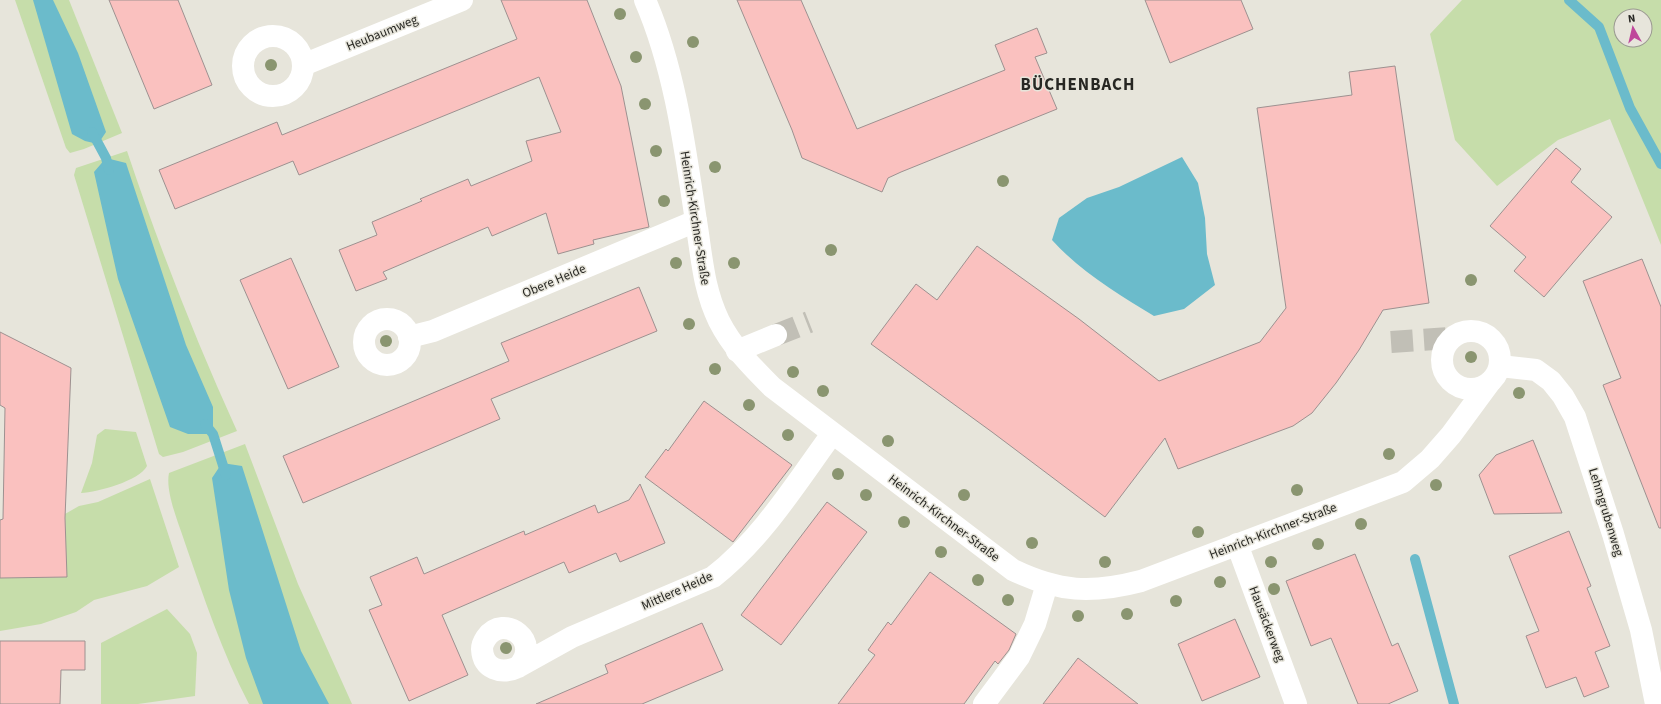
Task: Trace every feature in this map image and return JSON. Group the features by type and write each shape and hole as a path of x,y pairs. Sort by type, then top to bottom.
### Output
{"street":[{"name":"Heubaumweg","path":"303,65 462,0"},
{"name":"Heinrich-Kirchner-Straße","path":"646,0 661,43 672,86 696,221 706,288 719,322 737,351 772,387 1013,570 1047,584 1077,590 1116,588 1141,581 1403,482 1430,459 1438,450 1495,374"},
{"name":"Obere Heide","path":"409,337 433,331 696,221"},
{"path":"737,351 776,336"},
{"name":"Lehmgrubenweg","path":"1495,374 1536,370 1551,381 1575,417 1614,534 1641,630 1656,704"},
{"name":"Mittlere Heide","path":"518,668 572,637 713,577 732,562 766,524 832,434"},
{"name":"Hausäckerweg","path":"1237,544 1296,704"},
{"path":"984,704 1019,657 1035,624 1047,584"}],"green space":[{"path":"15,0 69,0 122,133 84,149 70,153 66,148"},
{"path":"1462,0 1661,0 1661,245 1610,119 1558,140 1497,186 1455,140 1430,34"},
{"path":"127,151 178,292 237,431 183,452 163,457 159,454 74,175 76,168"},
{"path":"105,429 136,432 147,466 143,471 127,481 107,488 81,493 92,463 97,435"},
{"path":"245,444 298,584 352,704 249,704 230,665 199,584 173,508 168,481 169,473"},
{"path":"150,479 179,567 147,586 94,600 76,612 41,624 0,631 0,578 66,577 65,514 79,506 98,502"},
{"path":"167,609 190,634 197,653 195,696 138,704 101,704 101,643"}],"water":[{"path":"33,0 53,0 78,53 106,132 98,144 85,141 72,134"},
{"path":"1182,157 1198,183 1205,218 1207,254 1215,285 1184,309 1154,316 1114,291 1088,272 1063,252 1052,240 1059,218 1087,198 1119,187"},
{"path":"106,158 126,163 186,345 213,407 213,434 188,434 170,427 118,279 94,172"},
{"path":"222,463 242,466 301,651 329,704 263,704 246,658 229,590 212,478"}],"building":[{"path":"109,0 178,0 212,85 154,109"},
{"path":"501,0 587,0 621,86 649,227 593,240 594,244 558,254 546,213 492,236 488,227 383,272 387,279 356,291 339,250 377,235 372,222 422,201 420,199 468,179 471,186 532,161 526,141 561,132 539,77 299,175 293,161 175,209 159,170 277,122 282,135 517,39"},
{"path":"737,0 801,0 857,129 1005,70 995,45 1037,28 1047,53 1035,57 1057,109 888,178 882,192 802,158 792,130"},
{"path":"1145,0 1241,0 1253,29 1170,63"},
{"path":"1395,66 1429,303 1383,310 1359,350 1336,383 1312,413 1293,426 1178,469 1165,438 1105,517 871,344 916,284 937,300 977,246 1079,319 1159,381 1260,342 1286,308 1257,108 1352,95 1349,72"},
{"path":"1556,148 1581,169 1571,182 1612,217 1544,297 1514,271 1526,257 1490,226"},
{"path":"291,258 339,367 288,389 240,280"},
{"path":"1642,259 1661,307 1661,528 1659,528 1603,385 1621,378 1583,281"},
{"path":"639,287 657,331 491,399 500,419 303,503 283,456 509,361 501,343"},
{"path":"0,332 71,368 65,518 67,577 0,578 0,520 3,519 5,408 0,405"},
{"path":"704,401 792,465 733,542 645,477 666,449 668,451"},
{"path":"1533,440 1562,513 1494,514 1479,475 1496,455"},
{"path":"640,484 665,543 620,562 616,553 569,573 564,562 442,615 468,675 409,701 369,610 382,605 370,577 417,557 424,574 524,531 525,535 595,505 598,513 629,500"},
{"path":"827,502 867,532 781,645 741,615"},
{"path":"1569,531 1591,586 1587,588 1610,646 1595,652 1609,687 1584,697 1576,677 1546,688 1526,636 1539,631 1509,556"},
{"path":"1355,554 1392,646 1398,643 1418,691 1388,704 1358,704 1331,638 1311,646 1286,581"},
{"path":"930,572 1016,634 1009,650 998,664 995,661 964,704 838,704 875,655 868,650 888,622 891,625"},
{"path":"1235,619 1260,677 1202,701 1178,644"},
{"path":"702,623 723,670 642,704 536,704 608,673 605,665"},
{"path":"0,641 85,641 85,670 61,670 60,704 0,704"},
{"path":"1078,658 1138,704 1043,704"}],"waterway":[{"path":"1569,0 1599,27 1630,108 1661,164"},
{"path":"92,132 106,158 109,170"},
{"path":"205,424 213,434 226,475"},
{"path":"1415,559 1454,704"}],"tunnel":[{"path":"776,335 809,322"},
{"path":"1391,342 1451,338"}],"district":[{"name":"BÜCHENBACH","path":"1078,85"}]}
